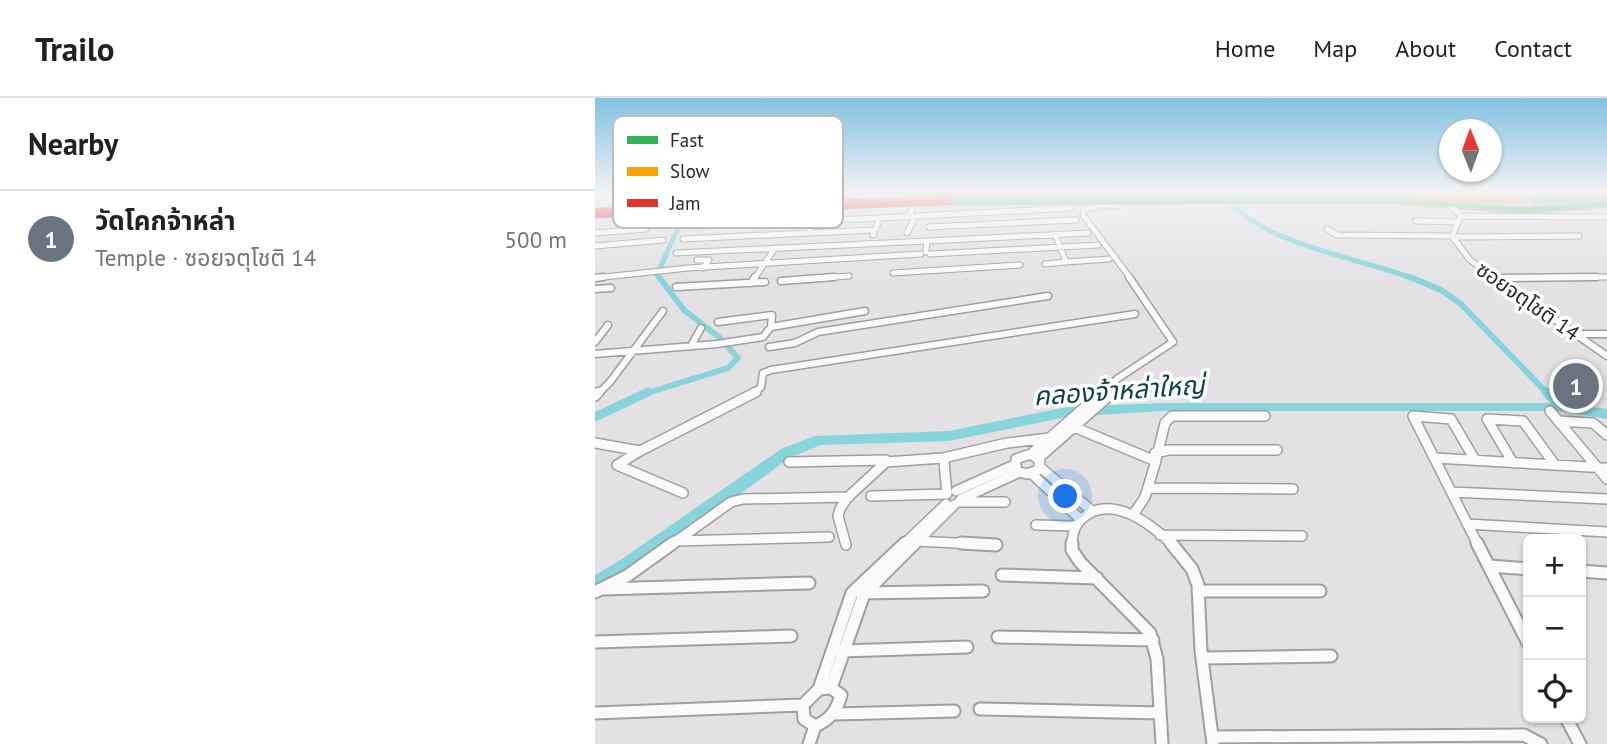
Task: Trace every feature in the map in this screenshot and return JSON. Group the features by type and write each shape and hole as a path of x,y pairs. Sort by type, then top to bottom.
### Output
{"street":[{"path":"683,240 808,233 874,233 879,221"},
{"path":"907,233 913,221"},
{"path":"931,221 928,230 1055,221"},
{"path":"1031,473 1034,458 1049,438 1078,418 1105,394 1117,379 1173,342 1136,286 1088,221"},
{"path":"1453,236 1456,221"},
{"path":"742,237 750,228"},
{"path":"808,233 811,228"},
{"path":"595,233 647,229 637,242"},
{"path":"1327,229 1336,235 1579,236"},
{"path":"676,253 1088,233"},
{"path":"1055,234 1066,262"},
{"name":"ซอยจตุโชติ 14","path":"1453,236 1470,260 1607,356"},
{"path":"595,246 663,240"},
{"path":"926,271 927,241"},
{"path":"595,278 764,264 1098,245"},
{"path":"751,283 775,248"},
{"path":"1045,264 1109,259"},
{"path":"697,260 709,260 705,268"},
{"path":"821,278 829,260"},
{"path":"893,273 1020,265"},
{"path":"781,281 849,276"},
{"path":"1497,278 1607,277"},
{"path":"676,287 765,282"},
{"path":"595,289 611,288"},
{"path":"769,347 795,343 818,332 1048,296"},
{"path":"595,396 602,393 663,311"},
{"path":"771,327 865,311"},
{"path":"596,355 763,337 771,327 771,314 718,322"},
{"path":"683,493 617,465 755,393 761,387 763,373 1135,314"},
{"path":"817,321 820,323 818,332"},
{"path":"595,341 608,325"},
{"path":"691,346 701,328"},
{"path":"1576,334 1607,334"},
{"path":"1550,411 1602,468 1607,479"},
{"path":"1133,515 1148,488 1165,423 1172,416 1265,416"},
{"path":"1475,460 1451,419 1413,416 1523,633"},
{"path":"1017,469 1016,459 1034,458 1074,428 1078,418"},
{"path":"1513,463 1487,419 1523,421 1555,465"},
{"path":"1558,421 1593,423 1607,435"},
{"path":"1074,428 1141,454 1155,464"},
{"path":"789,462 943,458 1015,442 1049,438"},
{"path":"1015,442 1091,511"},
{"path":"595,443 640,451"},
{"path":"1141,454 1276,450"},
{"path":"1434,458 1602,468"},
{"path":"846,545 838,516 849,497 889,460"},
{"path":"944,462 954,499"},
{"path":"595,713 803,705 825,689 860,592 954,499 1017,469 1031,473 1078,523"},
{"path":"1148,488 1293,489"},
{"path":"1451,492 1607,499"},
{"path":"871,496 1005,502"},
{"path":"597,591 627,576 725,505 737,500 849,497"},
{"path":"1162,744 1153,640 1140,621 1072,550 1078,523 1091,511 1110,509 1133,515 1172,543 1195,577 1212,740 1524,735 1542,744"},
{"path":"1035,525 1078,523"},
{"path":"1468,524 1607,532"},
{"path":"1160,536 1302,536"},
{"path":"675,541 829,537"},
{"path":"913,540 996,545"},
{"path":"1490,566 1523,569"},
{"path":"1586,571 1607,573"},
{"path":"1002,575 1097,578"},
{"path":"597,591 809,583"},
{"path":"860,592 983,591"},
{"path":"1198,591 1320,591"},
{"path":"595,642 791,636"},
{"path":"997,637 1153,640"},
{"path":"837,651 968,647"},
{"path":"1202,658 1331,656"},
{"path":"803,705 804,719 815,726 825,723 835,714 841,695 825,689"},
{"path":"980,709 1160,713"},
{"path":"835,714 954,711"},
{"path":"1569,723 1580,744"},
{"path":"809,744 815,726"}],"waterway":[{"path":"1254,221 1309,247 1414,279"},
{"path":"660,279 657,275 678,228"},
{"path":"644,394 728,368 738,358 720,338 684,310 659,277"},
{"path":"1410,277 1441,290 1461,304 1548,394"},
{"path":"595,417 648,392"},
{"path":"1548,394 1561,407"},
{"name":"คลองจ้าหล่าใหญ่","path":"595,585 625,567 786,453 820,440 949,436 1067,412 1162,407 1561,407 1607,414"}],"place":[{"name":"วัดโคกจ้าหล่า","path":"1576,386"}]}
